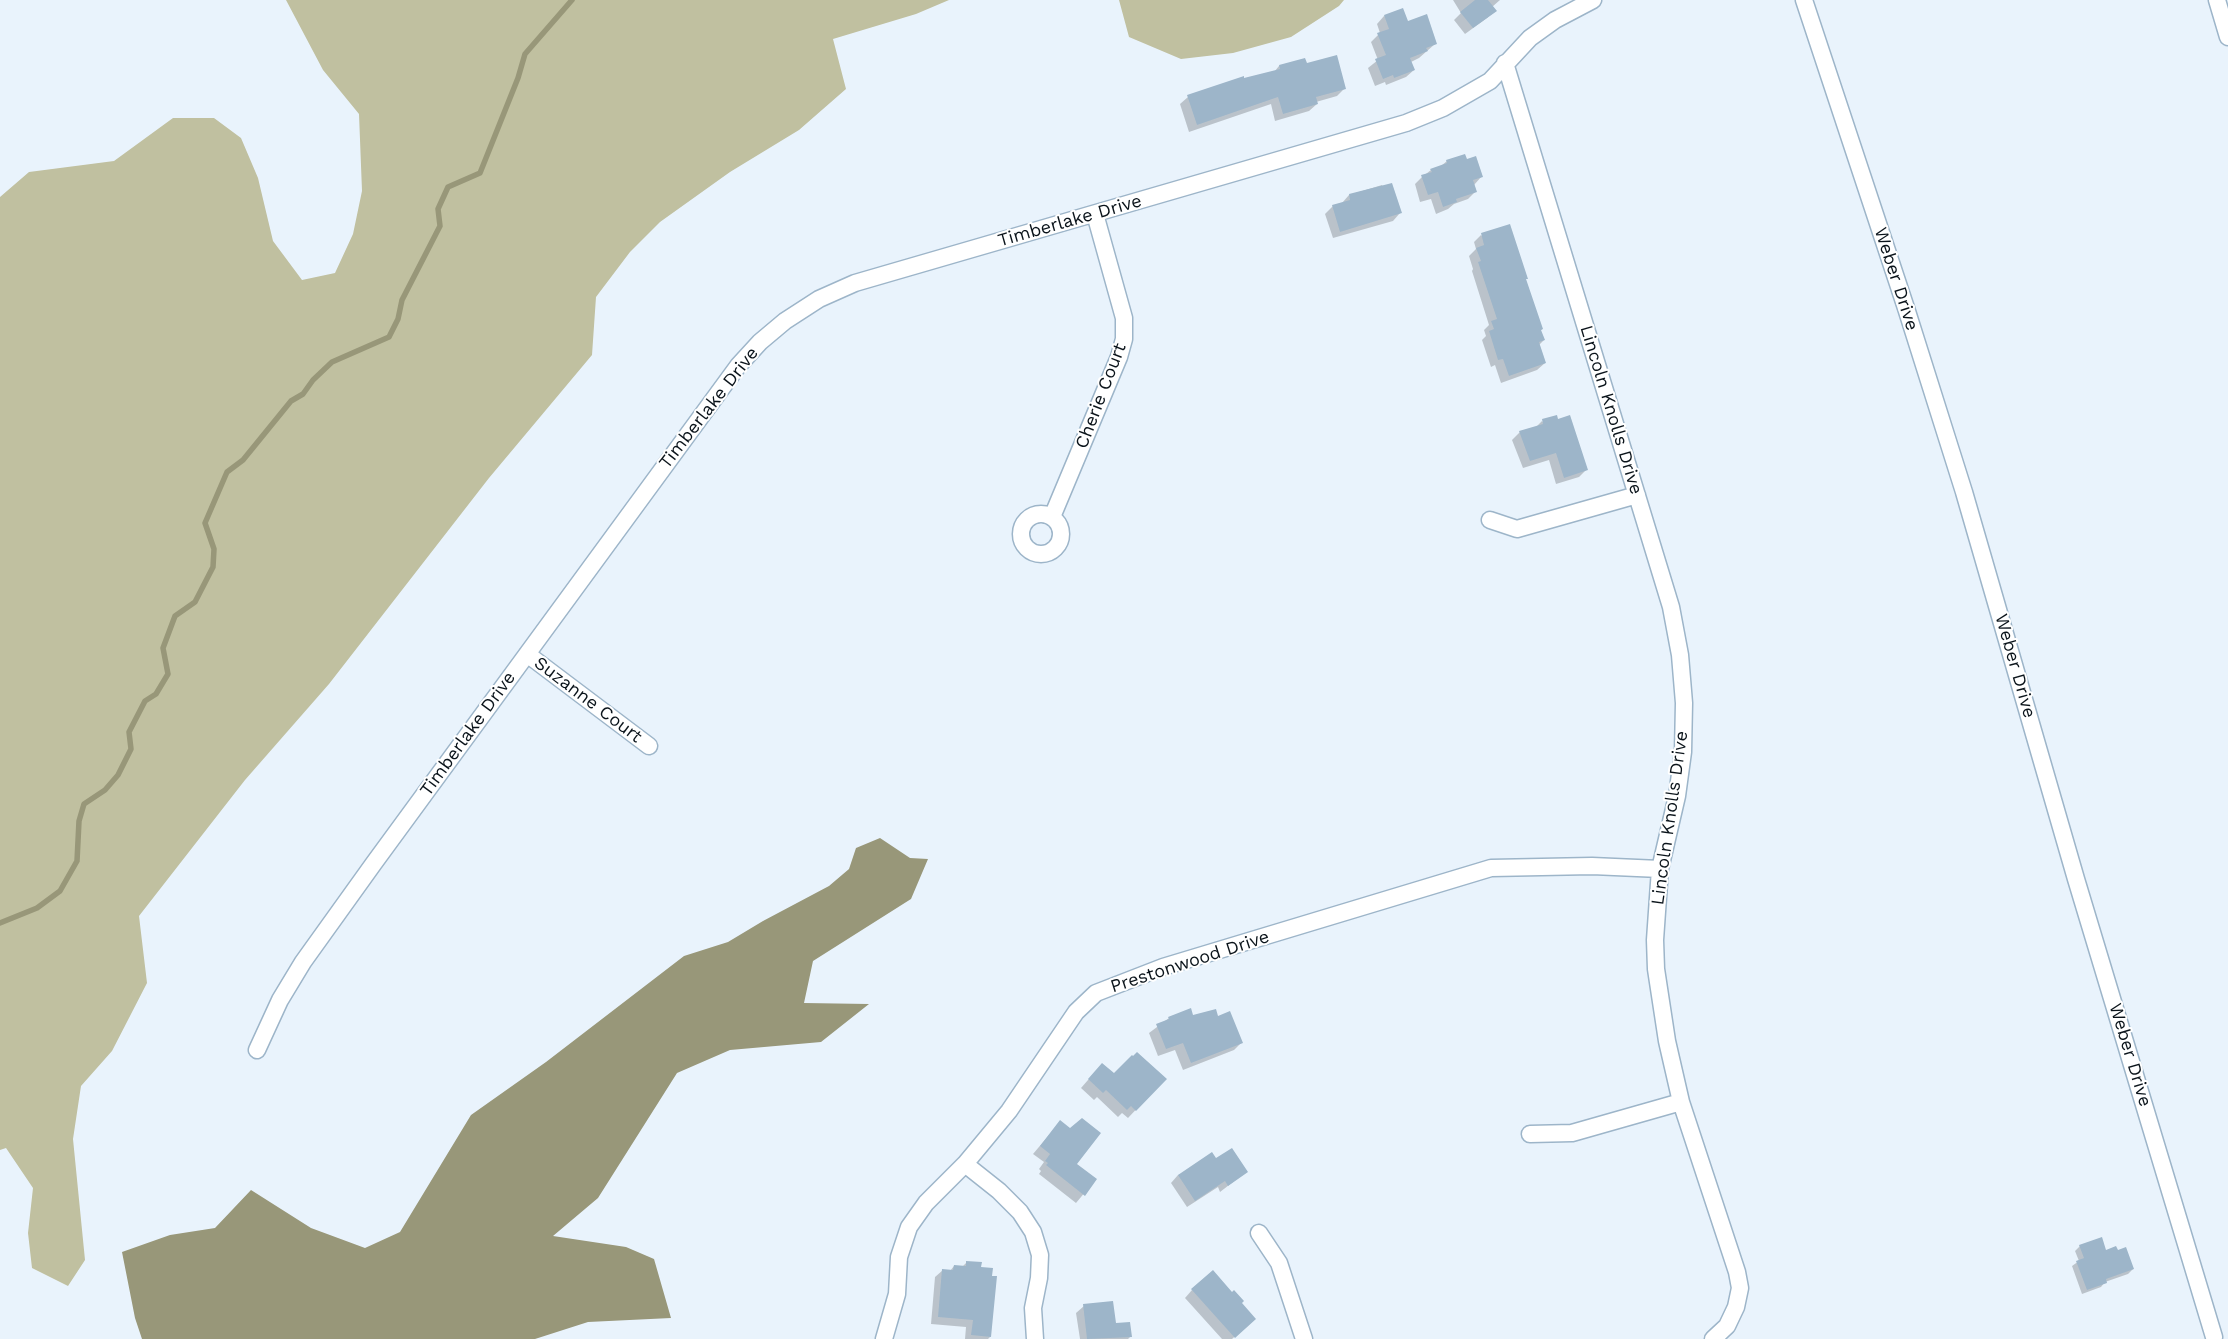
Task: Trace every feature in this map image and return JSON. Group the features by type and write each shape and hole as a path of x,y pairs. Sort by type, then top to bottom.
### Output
{"street":[{"name":"Timberlake Drive","path":"257,1050 280,1000 303,962 738,366 760,342 786,321 819,299 855,283 1406,123 1444,108 1490,81 1530,38 1569,5 1592,0"},
{"name":"Weber Drive","path":"1804,0 1906,308 1964,492 2076,879 2216,1336"},
{"path":"2217,0 2228,37"},
{"name":"Lincoln Knolls Drive","path":"1505,63 1637,495 1670,607 1680,655 1684,703 1683,752 1677,796 1660,869 1656,908 1656,969 1667,1041 1681,1102 1738,1272 1740,1288 1736,1308 1727,1326 1712,1339"},
{"name":"Cherie Court","path":"1052,517 1119,357 1124,339 1124,318 1095,214"},
{"path":"1490,520 1517,528 1637,495"},
{"name":"Suzanne Court","path":"527,654 649,746"},
{"name":"Prestonwood Drive","path":"884,1339 897,1294 899,1257 909,1227 926,1203 965,1164 1009,1111 1076,1012 1096,993 1163,967 1491,868 1592,866 1660,869"},
{"path":"1530,1134 1572,1133 1681,1102"},
{"path":"965,1164 1013,1205 1033,1232 1040,1255 1039,1278 1033,1308 1035,1339"},
{"path":"1259,1233 1279,1263 1304,1339"}],"green space":[{"path":"286,0 949,0 916,14 833,39 846,89 799,130 730,172 660,222 630,252 596,297 592,355 489,478 329,684 245,780 139,916 147,983 112,1051 81,1086 73,1139 85,1260 68,1286 32,1268 28,1233 33,1188 6,1148 0,1150 0,197 29,172 114,161 173,118 214,118 241,138 258,178 273,241 302,280 335,273 353,234 362,191 359,114 323,70"},
{"path":"1119,0 1344,0 1339,6 1291,37 1233,53 1181,59 1129,37"}],"shaded area":[{"path":"880,838 910,858 928,859 911,899 813,961 804,1003 869,1004 821,1042 730,1050 677,1073 598,1198 553,1236 626,1247 654,1259 671,1318 588,1322 535,1339 142,1339 135,1318 122,1252 170,1235 215,1228 251,1190 311,1228 365,1248 400,1232 471,1115 546,1062 684,956 728,942 829,886 849,869 856,848"}],"building":[{"path":"1475,0 1488,0 1497,11 1473,28 1460,12"},
{"path":"1403,8 1408,21 1427,14 1437,44 1426,48 1428,51 1410,58 1415,70 1394,78 1393,75 1383,79 1375,59 1386,55 1377,33 1389,29 1384,15"},
{"path":"1337,55 1346,89 1316,97 1318,104 1283,114 1278,97 1197,125 1187,95 1244,76 1244,78 1280,69 1279,65 1305,58 1307,63"},
{"path":"1465,154 1467,159 1476,156 1483,177 1473,180 1477,192 1456,199 1457,202 1443,207 1438,192 1428,195 1421,175 1432,172 1430,169 1447,163 1446,160"},
{"path":"1392,183 1402,213 1340,232 1332,205 1350,200 1349,194"},
{"path":"1510,224 1543,329 1541,330 1545,340 1539,342 1546,363 1509,376 1503,359 1498,360 1489,331 1494,329 1491,321 1497,319 1478,262 1481,261 1476,248 1484,245 1481,233"},
{"path":"1557,415 1558,419 1570,415 1588,470 1564,478 1556,453 1530,461 1519,431 1543,424 1542,419"},
{"path":"1191,1008 1193,1015 1216,1009 1218,1016 1230,1011 1243,1043 1191,1063 1183,1043 1166,1049 1156,1024"},
{"path":"1137,1052 1167,1079 1136,1111 1131,1106 1127,1110 1106,1090 1103,1093 1088,1079 1102,1063 1114,1073"},
{"path":"1082,1118 1101,1133 1077,1164 1097,1179 1085,1196 1046,1165 1048,1163 1045,1161 1050,1154 1040,1146 1060,1120 1070,1128"},
{"path":"1232,1148 1248,1172 1228,1186 1225,1181 1195,1201 1178,1175 1212,1152 1216,1158"},
{"path":"2102,1237 2106,1250 2116,1246 2118,1250 2126,1247 2134,1269 2106,1279 2107,1283 2087,1290 2076,1261 2084,1258 2079,1245"},
{"path":"966,1261 982,1262 981,1267 993,1268 992,1276 997,1276 991,1337 971,1335 973,1320 938,1317 942,1269 953,1270 954,1265 966,1266"},
{"path":"1213,1270 1232,1292 1234,1290 1244,1301 1242,1303 1256,1319 1235,1338 1191,1289"},
{"path":"1113,1301 1116,1323 1130,1322 1132,1337 1087,1339 1083,1304"}],"waterway":[{"path":"0,923 37,908 60,891 77,861 79,821 84,804 105,790 118,775 131,749 129,732 145,701 156,694 168,674 163,648 175,616 195,602 213,567 214,549 205,523 227,472 243,460 291,401 303,394 313,380 332,362 389,337 398,319 402,300 440,226 438,209 448,187 480,173 518,78 525,54 572,0"}]}
